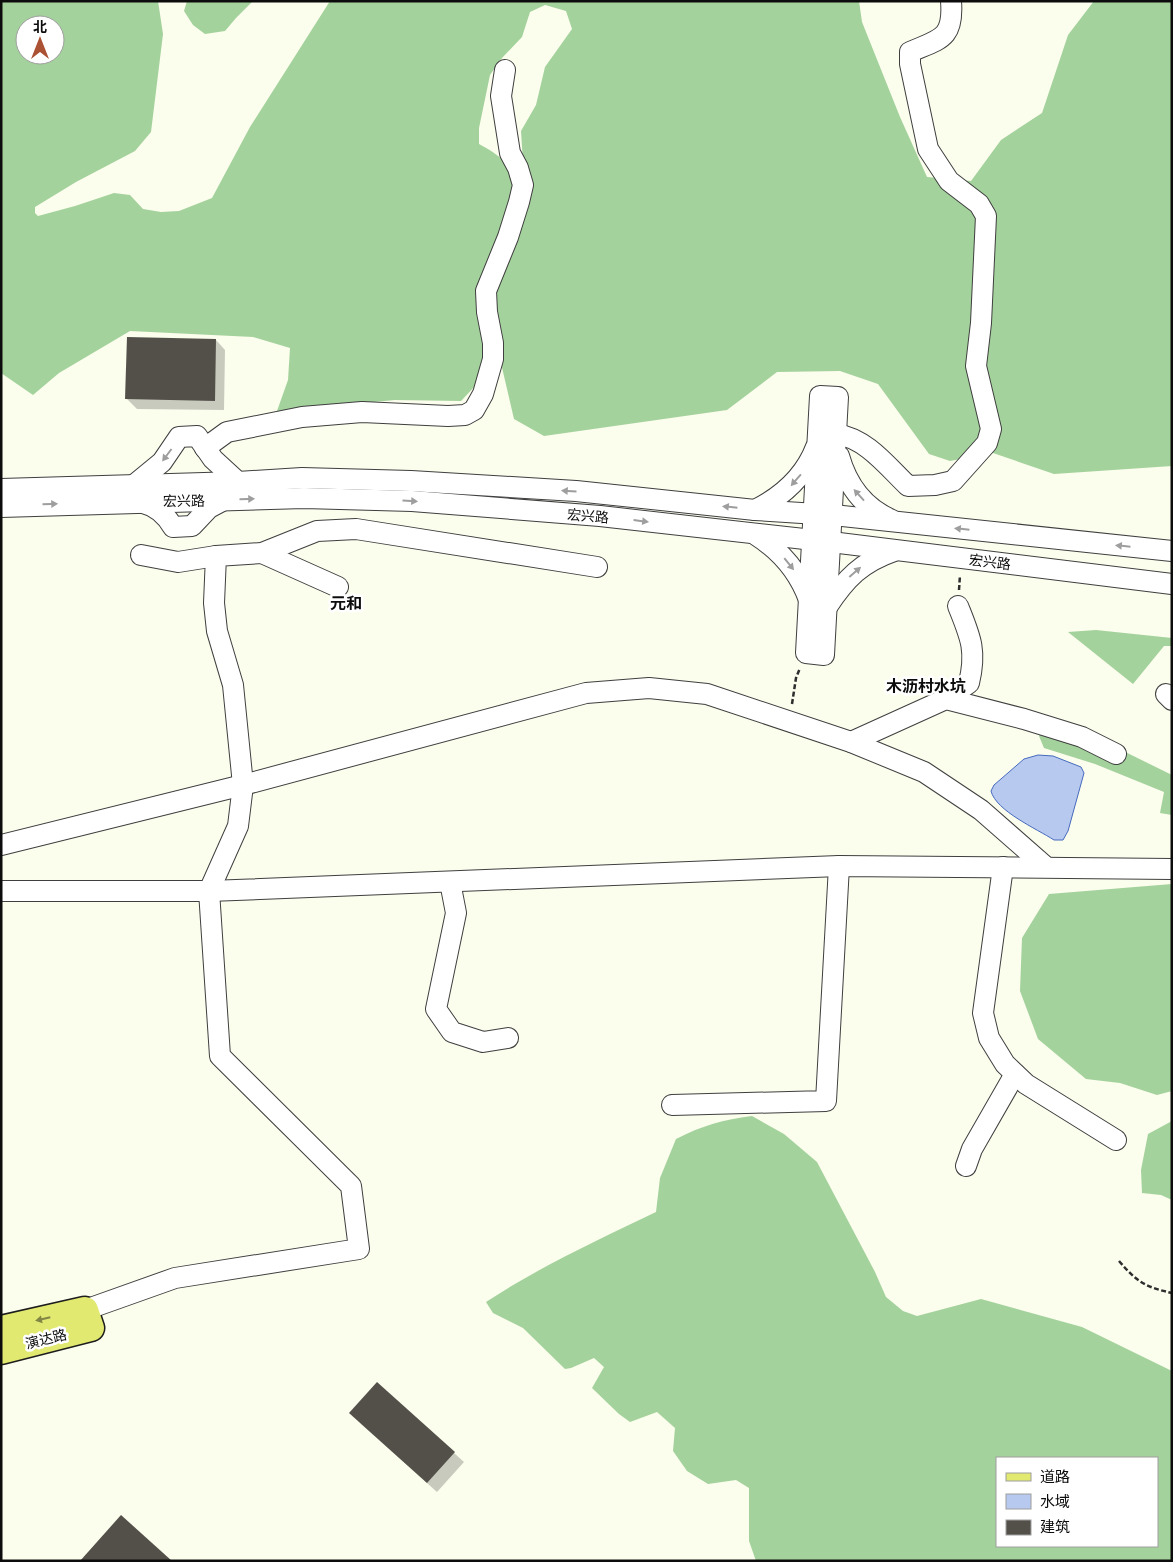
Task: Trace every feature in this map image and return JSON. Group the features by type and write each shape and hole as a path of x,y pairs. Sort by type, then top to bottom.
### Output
{"main road":[{"name":"演达路","path":"1,1329 88,1319"},
{"name":"演达路","path":"1,1351 88,1319"}],"street":[{"path":"755,510 778,497 797,479 810,460 831,438 850,436 863,444 908,486 935,485 953,481 987,443 991,429 976,366 981,323 986,216 979,204 949,181 928,149 910,64 910,52 943,37 950,24 951,1"},
{"path":"205,448 227,432 302,417 362,412 448,416 464,415 474,410 483,394 493,359 493,343 487,312 486,291 508,237 519,202 522,185 518,168 510,153 501,96 505,70"},
{"path":"136,493 162,462 179,437 197,436 214,459 238,482"},
{"path":"806,653 824,655 819,606 822,541 831,438"},
{"path":"831,438 842,467 853,488 873,509 898,523"},
{"name":"宏兴路","path":"1,507 238,482 302,478 410,481 576,491 1172,551"},
{"name":"宏兴路","path":"1,489 136,493 224,500 304,498 412,501 600,516 1172,584"},
{"path":"141,554 178,562 216,556 262,553 317,531 356,529 597,567"},
{"path":"754,534 788,561 819,606"},
{"path":"819,606 852,574 872,560 894,551"},
{"path":"262,553 338,587"},
{"path":"88,1319 175,1278 359,1249 351,1186 220,1056 209,890 238,826 244,785 234,685 217,631 214,603 216,556"},
{"path":"851,742 946,699 969,683 972,669 972,642 958,606"},
{"path":"1,845 244,785 586,693 649,688 707,694 851,742 924,772 981,810 1046,867"},
{"path":"946,699 1024,719 1082,737 1116,754"},
{"path":"1,891 209,890 839,866 1172,869"},
{"path":"672,1105 826,1101 839,866"},
{"path":"1003,867 983,1013 989,1038 1005,1064 1026,1084 1116,1140"},
{"path":"450,882 456,913 436,1009 452,1032 483,1042 508,1038"},
{"path":"966,1166 972,1149 1015,1074"}],"path":[{"path":"958,606 962,559"},
{"path":"792,722 791,700 796,678 806,653"},
{"path":"1119,1261 1132,1276 1151,1288 1172,1293"}],"green space":[{"path":"1,1 158,1 163,34 151,132 135,151 76,182 35,207 35,213 38,216 114,193 130,195 143,209 161,212 179,211 212,198 250,127 330,1 859,1 862,22 900,117 927,177 971,181 1001,140 1042,113 1068,35 1094,1 1172,1 1172,466 1054,474 993,453 950,461 929,454 878,384 840,371 777,372 727,410 544,436 514,419 500,359 495,303 498,279 477,384 461,401 395,400 277,411 288,380 290,348 253,337 130,331 59,373 33,395 1,373","holes":["545,5 566,11 572,29 545,67 536,105 521,131 523,162 500,269 513,202 512,181 507,166 503,161 479,144 479,128 490,75 502,58 522,37 530,12"]},
{"path":"187,1 253,1 225,31 205,34 193,25 184,11"},
{"path":"1096,630 1172,638 1172,646 1164,646 1133,684 1068,632"},
{"path":"1045,720 1105,742 1172,775 1172,815 1160,813 1164,792 1095,764 1044,748 1039,736"},
{"path":"1172,884 1172,1091 1157,1095 1120,1083 1086,1079 1038,1039 1020,991 1022,938 1049,894"},
{"path":"752,1116 784,1134 817,1162 875,1272 886,1297 903,1311 917,1316 981,1299 1082,1327 1172,1371 1172,1561 756,1561 749,1541 749,1488 736,1480 708,1484 687,1471 673,1451 675,1428 657,1412 630,1422 592,1388 604,1367 594,1358 565,1369 523,1328 493,1313 486,1302 506,1289 569,1254 656,1212 660,1178 676,1139 722,1121"},
{"path":"1172,1121 1172,1200 1161,1195 1142,1193 1141,1170 1148,1134"}],"water":[{"path":"1038,755 1053,756 1081,767 1084,773 1068,831 1063,840 1054,840 1018,819 1001,806 991,791 994,785 1024,759"}],"building":[{"path":"127,337 216,339 215,401 125,399"},
{"path":"377,1382 455,1452 427,1483 349,1413"},
{"path":"121,1515 172,1561 80,1561"}],"district":[{"name":"元和","path":"346,603"},
{"name":"木沥村水坑","path":"926,686"}]}
